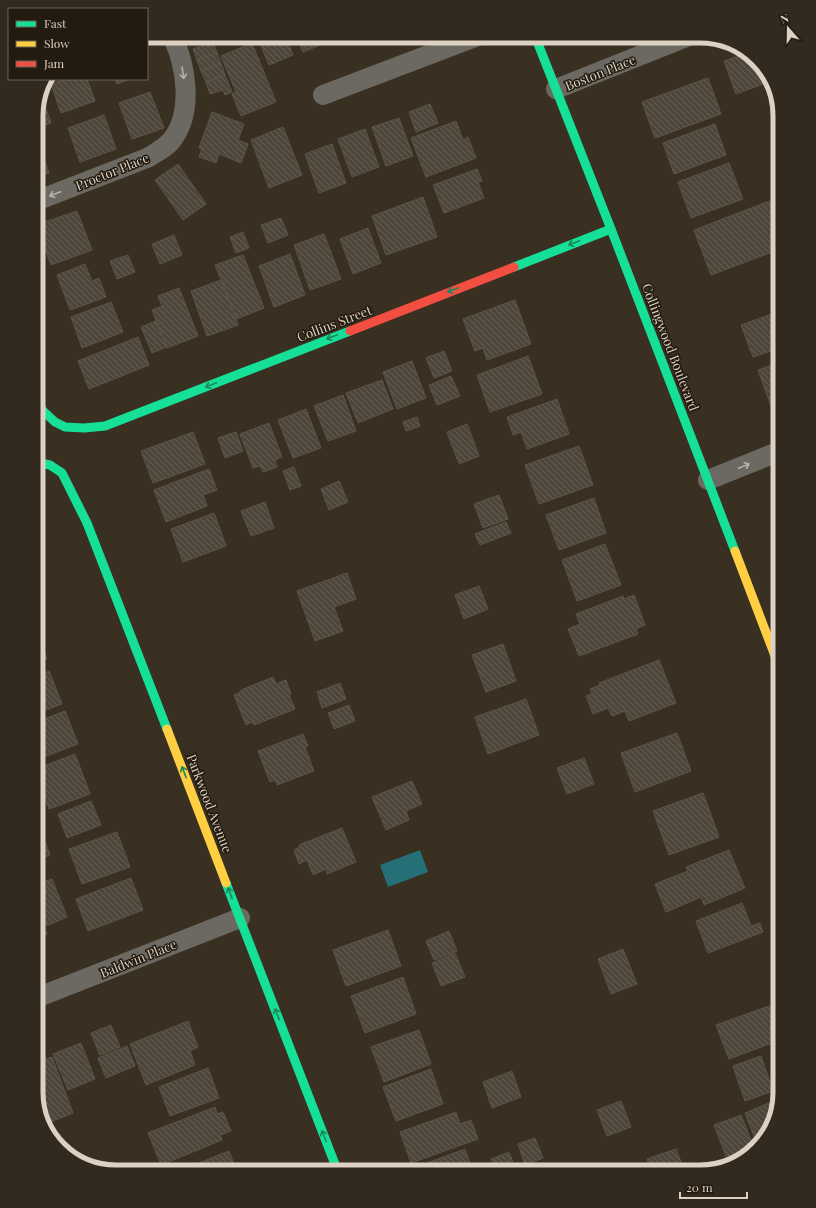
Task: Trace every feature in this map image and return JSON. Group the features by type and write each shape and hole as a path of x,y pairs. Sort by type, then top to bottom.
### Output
{"street":[{"name":"Proctor Place","path":"43,198 147,158 162,150 174,138 182,124 186,108 186,90 182,67 174,43"},
{"path":"323,95 460,43"},
{"name":"Collingwood Boulevard","path":"538,43 708,480 773,642"},
{"name":"Boston Place","path":"556,89 671,43"},
{"name":"Collins Street","path":"43,411 55,422 65,427 84,428 106,426 611,229"},
{"path":"708,480 773,454"},
{"name":"Parkwood Avenue","path":"43,463 56,468 62,473 87,523 335,1165"},
{"name":"Baldwin Place","path":"43,995 240,918"}],"water":[{"path":"420,850 428,872 388,887 380,865"}],"building":[{"path":"208,43 214,43 217,53 197,60 193,49"},
{"path":"252,43 276,102 241,116 232,94 236,92 221,56"},
{"path":"260,43 289,43 293,55 269,65"},
{"path":"300,43 326,43 303,52"},
{"path":"217,53 221,63 201,71 197,60"},
{"path":"740,55 752,64 765,83 736,94 724,61"},
{"path":"221,63 225,75 206,82 201,71"},
{"path":"225,75 232,92 225,95 223,90 210,94 206,82"},
{"path":"708,78 721,114 655,138 642,102"},
{"path":"62,80 87,80 95,101 61,113 51,84"},
{"path":"115,80 127,80 117,84"},
{"path":"150,92 164,128 132,139 119,103"},
{"path":"44,104 51,123 43,126"},
{"path":"430,104 438,123 416,132 409,112"},
{"path":"212,112 244,124 238,140 248,144 241,163 219,154 216,163 199,157 202,149 199,148"},
{"path":"104,115 116,149 80,162 68,128"},
{"path":"399,118 413,156 386,166 372,127"},
{"path":"456,121 463,140 468,137 476,158 426,177 411,138"},
{"path":"715,124 726,155 674,174 663,143"},
{"path":"283,127 302,175 269,188 251,140"},
{"path":"365,129 379,167 352,177 338,139"},
{"path":"332,144 346,183 319,193 305,154"},
{"path":"43,156 49,173 43,175"},
{"path":"729,163 743,199 691,218 678,182"},
{"path":"178,164 206,204 183,220 155,180"},
{"path":"477,169 482,181 478,182 484,198 444,213 433,185"},
{"path":"423,197 437,237 386,255 372,216"},
{"path":"773,200 773,252 711,275 694,230"},
{"path":"77,211 92,250 51,265 43,244 43,223"},
{"path":"281,218 288,235 268,243 261,225"},
{"path":"368,228 381,263 353,274 340,239"},
{"path":"243,232 249,248 236,253 230,237"},
{"path":"324,234 341,279 310,290 294,245"},
{"path":"174,235 182,255 160,264 152,244"},
{"path":"290,254 305,295 274,307 259,266"},
{"path":"128,255 135,272 117,279 110,261"},
{"path":"243,255 264,308 237,319 215,265"},
{"path":"85,264 92,281 99,278 106,297 70,310 57,275"},
{"path":"221,280 238,325 207,336 191,291"},
{"path":"179,288 198,336 167,348 152,310 162,306 158,296"},
{"path":"515,300 531,344 487,360 483,348 475,351 463,319"},
{"path":"111,302 123,332 82,348 71,317"},
{"path":"773,314 773,350 753,357 741,325"},
{"path":"156,321 167,347 152,353 141,327"},
{"path":"138,337 149,365 89,389 78,361"},
{"path":"444,351 452,371 434,378 426,358"},
{"path":"528,356 542,394 490,412 477,375"},
{"path":"412,361 426,398 397,409 383,372"},
{"path":"773,365 773,405 771,406 758,370"},
{"path":"451,376 460,396 437,405 429,385"},
{"path":"382,380 393,409 358,423 346,393"},
{"path":"343,395 356,431 328,441 314,406"},
{"path":"557,399 569,434 527,449 521,432 513,435 507,417"},
{"path":"306,409 321,448 293,458 278,420"},
{"path":"417,417 420,426 406,431 403,422"},
{"path":"269,423 282,457 275,460 277,467 263,472 260,466 253,468 240,434"},
{"path":"467,424 479,456 459,464 447,432"},
{"path":"193,432 205,464 153,483 141,451"},
{"path":"236,432 243,451 225,458 218,438"},
{"path":"579,446 593,485 539,504 525,465"},
{"path":"294,467 301,486 290,490 283,471"},
{"path":"209,469 217,490 203,495 207,506 166,522 154,490"},
{"path":"339,481 348,502 329,510 321,489"},
{"path":"499,495 508,519 483,528 474,504"},
{"path":"594,498 606,533 559,550 546,515"},
{"path":"265,502 274,528 251,536 241,511"},
{"path":"214,513 226,546 183,562 171,529"},
{"path":"506,522 511,533 480,545 475,534"},
{"path":"605,544 621,585 577,601 562,560"},
{"path":"347,573 356,599 334,607 343,631 315,641 297,591"},
{"path":"479,586 488,609 464,619 455,595"},
{"path":"634,595 645,625 636,629 638,634 579,656 568,629 580,624 576,614 623,596 624,599"},
{"path":"503,644 516,681 486,692 472,655"},
{"path":"43,647 47,659 43,660"},
{"path":"659,660 676,703 629,721 625,711 612,716 608,708 593,714 586,696 592,694 590,689 600,685 599,683"},
{"path":"49,671 62,704 43,711 43,674"},
{"path":"273,677 276,684 286,680 291,694 289,695 295,709 254,725 252,722 246,725 234,695 241,692 241,690"},
{"path":"340,683 346,699 322,708 317,692"},
{"path":"526,699 539,735 488,754 475,717"},
{"path":"349,705 355,721 334,729 328,713"},
{"path":"65,711 78,744 43,757 43,719"},
{"path":"677,733 691,771 635,792 621,753"},
{"path":"303,734 308,746 305,747 314,771 277,785 275,780 270,782 258,751"},
{"path":"75,754 90,794 49,809 43,793 43,766"},
{"path":"584,758 594,784 567,794 557,768"},
{"path":"412,781 422,804 406,811 409,820 386,830 372,797"},
{"path":"703,793 719,837 669,855 653,811"},
{"path":"91,801 101,825 67,838 58,814"},
{"path":"342,828 356,862 327,874 326,869 313,875 307,860 299,864 294,850 300,847 299,845"},
{"path":"117,832 130,867 82,884 69,849"},
{"path":"45,841 50,855 43,858 43,842"},
{"path":"729,850 745,888 704,905 701,897 666,912 655,884 688,871 686,867"},
{"path":"131,878 143,910 88,931 76,899"},
{"path":"52,879 67,917 46,926 43,919 43,882"},
{"path":"742,903 751,926 760,923 763,932 708,953 696,921"},
{"path":"43,924 47,934 43,935"},
{"path":"388,930 401,966 346,986 333,950"},
{"path":"449,931 457,951 434,960 426,941"},
{"path":"623,949 637,984 611,994 598,959"},
{"path":"455,953 465,977 441,986 432,963"},
{"path":"403,977 416,1014 365,1033 351,996"},
{"path":"773,1005 773,1043 729,1059 716,1025"},
{"path":"188,1021 198,1047 190,1051 195,1065 146,1085 130,1044"},
{"path":"111,1025 120,1047 100,1055 91,1033"},
{"path":"419,1030 431,1064 384,1082 371,1047"},
{"path":"81,1043 95,1079 68,1090 53,1054"},
{"path":"127,1046 135,1066 106,1078 98,1058"},
{"path":"43,1049 46,1059 52,1057 73,1113 50,1122 49,1120 45,1111 43,1092"},
{"path":"761,1056 773,1091 745,1101 733,1066"},
{"path":"208,1068 219,1098 170,1116 159,1087"},
{"path":"431,1069 443,1104 396,1121 383,1087"},
{"path":"512,1071 521,1097 492,1108 483,1082"},
{"path":"621,1101 631,1127 607,1136 597,1110"},
{"path":"771,1102 772,1104 771,1111 767,1120 755,1140 745,1113"},
{"path":"215,1107 217,1114 223,1112 231,1131 220,1135 222,1140 161,1165 148,1133"},
{"path":"456,1112 460,1124 471,1120 478,1139 411,1163 400,1132"},
{"path":"741,1115 752,1144 727,1159 714,1125"},
{"path":"535,1138 543,1158 525,1165 518,1144"},
{"path":"465,1149 471,1165 421,1165"},
{"path":"676,1149 682,1165 649,1165 647,1159"},
{"path":"229,1151 234,1165 196,1165"},
{"path":"509,1152 514,1165 493,1165 491,1159"}],"traffic: fast":[{"path":"538,43 735,551"},
{"path":"514,267 611,229"},
{"path":"43,411 55,422 65,427 84,428 105,426 350,331"},
{"path":"43,464 50,465 62,473 87,523 167,729"},
{"path":"226,883 335,1165"}],"traffic: slow":[{"path":"735,551 773,651"},
{"path":"167,729 226,883"}],"traffic: jam":[{"path":"350,331 514,267"}]}
